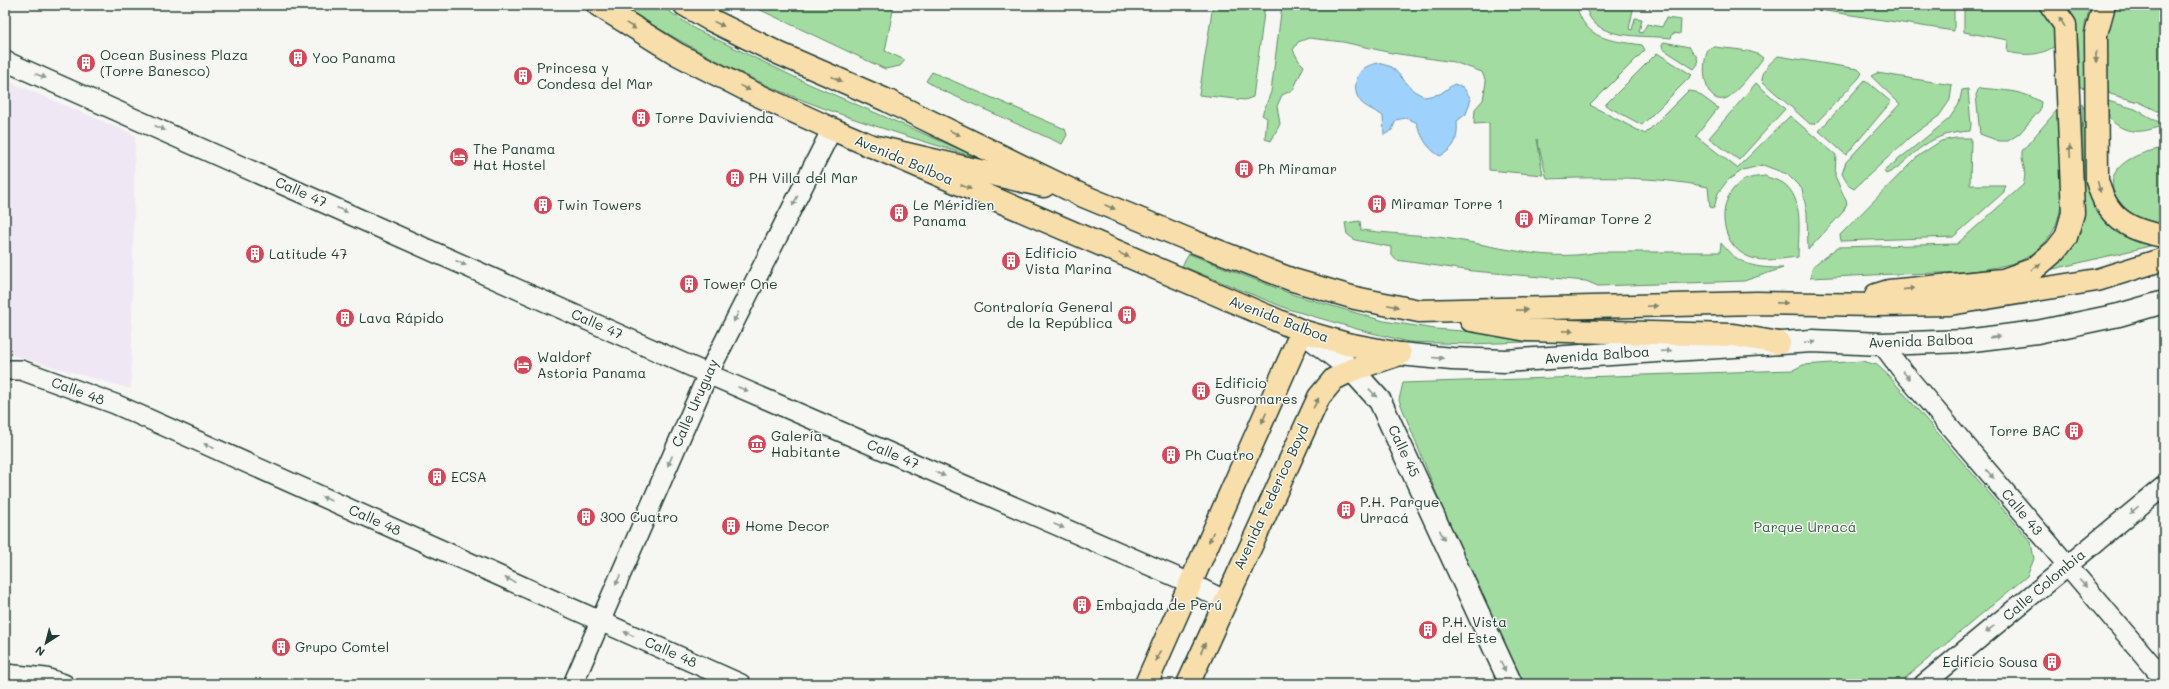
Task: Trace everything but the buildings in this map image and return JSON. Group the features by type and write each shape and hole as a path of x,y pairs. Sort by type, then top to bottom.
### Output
{"main road":[{"name":"Avenida Balboa","path":"598,5 677,54 832,129 1302,331 1347,344 1400,354 1452,359 1505,361 1779,343 1812,342 1882,344 1965,342 2037,332 2119,314 2164,302"},
{"path":"685,5 709,19 778,53 886,100 1081,195 1241,262 1293,280 1355,298 1418,312 1527,330 1733,335 1779,343"},
{"path":"1844,304 1889,291 2003,280 2034,269 2056,250 2066,237 2073,213 2065,25 2051,5"},
{"path":"2104,5 2096,34 2097,180 2101,195 2118,219 2135,229 2164,236"},
{"path":"868,145 1081,195"},
{"path":"1418,312 1757,303 1950,304 2097,280 2164,259"},
{"path":"1146,684 1302,331"},
{"name":"Calle 45","path":"1302,331 1352,370 1380,401 1511,684"},
{"name":"Avenida Federico Boyd","path":"1188,684 1224,600 1319,397 1334,378 1352,370 1400,354"}],"street":[{"name":"Calle 47","path":"5,60 708,374 1190,583 1224,600"},
{"name":"Calle Uruguay","path":"573,684 708,374 832,129"},
{"name":"Calle 43","path":"1882,344 1900,368 2164,679"},
{"name":"Calle 48","path":"5,370 21,370 115,404 741,684"},
{"name":"Calle Colombia","path":"1924,684 2164,486"},
{"path":"5,674 46,678 64,684"}],"shaded area":[{"path":"5,80 135,135 131,389 5,353"}],"green space":[{"path":"619,5 660,5 695,29 809,84 989,162 851,118 771,87 694,48"},
{"path":"750,5 894,5 885,51 905,60 900,66 885,69"},
{"path":"1213,5 1265,5 1253,97 1245,100 1199,95"},
{"path":"1282,5 1576,5 1580,17 1586,26 1593,32 1610,40 1642,45 1645,50 1590,105 1645,134 1688,91 1696,92 1718,108 1696,136 1737,168 1790,116 1836,155 1835,176 1847,203 1843,212 1808,250 1807,212 1802,189 1787,174 1763,165 1743,170 1728,180 1718,193 1714,208 1710,207 1708,187 1688,183 1628,178 1547,179 1537,139 1543,175 1489,170 1489,123 1474,124 1475,109 1483,100 1486,82 1482,72 1454,62 1392,53 1343,42 1309,38 1298,42 1293,50 1299,61 1304,66 1293,90 1282,95 1277,106 1280,124 1271,141 1265,139 1267,118 1262,115 1271,92"},
{"path":"1585,5 1634,5 1629,29 1632,30 1635,18 1642,19 1639,32 1642,33 1647,24 1662,27 1666,18 1681,20 1680,34 1673,33 1671,38 1628,35 1606,30 1598,26 1591,19"},
{"path":"1787,5 1954,5 1954,31"},
{"path":"1964,5 2040,5 2057,29 2057,45 2051,49 2033,54 2007,52 2008,40 1964,32"},
{"path":"2064,5 2091,5 2085,24 2087,88 2080,87 2079,51 2076,24"},
{"path":"2116,5 2164,5 2164,114 2139,102 2110,94 2106,86 2105,33"},
{"path":"1664,42 1689,47 1697,57 1698,64 1694,69 1663,49 1662,45"},
{"path":"1715,47 1747,51 1763,58 1735,92 1727,98 1719,99 1713,96 1708,90 1706,82 1704,72 1706,55 1709,49"},
{"path":"1657,53 1692,75 1642,125 1605,105"},
{"path":"1778,56 1858,69 1862,73 1815,124 1810,124 1762,81 1763,73 1769,64"},
{"path":"932,72 1065,129 1067,135 1062,144 939,89 926,81"},
{"path":"1877,73 1952,85 1950,100 1939,116 1910,137 1854,189 1849,186 1842,174 1846,162 1900,104 1871,76"},
{"path":"1865,80 1891,102 1846,155 1819,131"},
{"path":"1756,83 1785,109 1739,160 1709,138"},
{"path":"1979,88 2011,91 2026,95 2041,102 2040,110 2019,134 2008,141 1999,141 1980,134 1976,95"},
{"path":"1968,89 1971,125 1970,131 1957,132 1939,137 1928,143 1901,165 1886,174 1884,171 1949,119 1959,104 1962,90"},
{"path":"2108,101 2135,109 2164,125 2142,131 2122,128 2109,118"},
{"path":"2082,104 2086,113 2091,196 2154,245 2041,272 2081,217 2084,201"},
{"path":"2058,109 2063,153 2062,200 2052,233 2037,250 2030,255 2017,262 1981,270 1810,278 1813,266 1838,247 1957,244 2023,185 2025,171 2022,160 2022,151"},
{"path":"1956,138 1971,138 1970,185 2005,185 2004,192 1953,237 1841,241 1840,235 1918,156 1941,141"},
{"path":"2164,148 2164,225 2146,221 2127,210 2114,194 2112,185 2114,175 2123,164 2143,153"},
{"path":"1765,176 1783,183 1795,198 1799,217 1798,257 1761,260 1749,257 1739,251 1731,242 1726,232 1724,220 1728,197 1735,187 1744,180"},
{"path":"1360,221 1361,230 1428,236 1534,254 1577,255 1598,252 1720,252 1721,243 1734,257 1741,261 1756,266 1783,268 1744,281 1598,286 1586,281 1473,271 1396,260 1391,254 1391,247 1355,240 1347,234 1345,223"},
{"path":"1189,254 1294,295 1384,321 1435,329 1584,340 1469,344 1409,342 1364,331 1288,309 1182,266"},
{"name":"Parque Urracá","path":"1862,361 1877,365 1888,375 2031,542 2034,559 2027,576 1898,684 1513,684 1399,400 1403,383 1793,370 1803,365"}],"water":[{"path":"1378,63 1392,67 1414,91 1425,97 1440,94 1454,84 1463,87 1471,99 1466,114 1457,121 1455,142 1450,150 1440,156 1435,153 1428,146 1416,122 1405,118 1396,120 1392,130 1384,135 1383,116 1362,103 1356,90 1357,79 1362,70"}],"place":[{"name":"Yoo Panama","path":"298,58"},
{"name":"Ocean Business Plaza (Torre Banesco)","path":"86,63"},
{"name":"Princesa y Condesa del Mar","path":"523,76"},
{"name":"Torre Davivienda","path":"641,118"},
{"name":"The Panama Hat Hostel","path":"459,157"},
{"name":"Ph Miramar","path":"1244,169"},
{"name":"PH Villa del Mar","path":"735,178"},
{"name":"Miramar Torre 1","path":"1377,204"},
{"name":"Twin Towers","path":"543,205"},
{"name":"Le Méridien Panama","path":"899,213"},
{"name":"Miramar Torre 2","path":"1524,219"},
{"name":"Latitude 47","path":"255,254"},
{"name":"Edificio Vista Marina","path":"1011,261"},
{"name":"Tower One","path":"689,284"},
{"name":"Contraloría General de la República","path":"1127,315"},
{"name":"Lava Rápido","path":"345,318"},
{"name":"Waldorf Astoria Panama","path":"523,365"},
{"name":"Edificio Gusromares","path":"1201,391"},
{"name":"Torre BAC","path":"2074,431"},
{"name":"Galería Habitante","path":"757,444"},
{"name":"Ph Cuatro","path":"1171,455"},
{"name":"ECSA","path":"437,477"},
{"name":"P.H. Parque Urracá","path":"1346,510"},
{"name":"300 Cuatro","path":"586,517"},
{"name":"Home Decor","path":"731,526"},
{"name":"Embajada de Perú","path":"1082,605"},
{"name":"P.H. Vista del Este","path":"1428,630"},
{"name":"Grupo Comtel","path":"281,647"},
{"name":"Edificio Sousa","path":"2052,662"}]}
